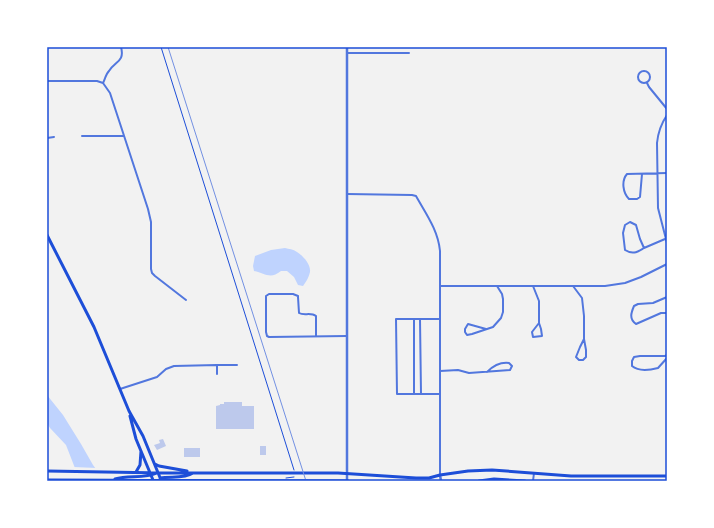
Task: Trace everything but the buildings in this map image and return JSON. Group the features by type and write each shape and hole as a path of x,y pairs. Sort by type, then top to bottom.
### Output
{"main road":[{"path":"47,235 94,328 129,411 143,436 161,479"},
{"path":"129,411 136,439 152,480"},
{"path":"136,472 140,465 141,451"},
{"path":"155,464 158,466 192,473"},
{"path":"47,471 136,472 150,474 347,474 402,478 429,478 468,471 492,470 570,476 667,476"},
{"path":"47,480 152,480 170,476 186,476 192,473"},
{"path":"254,473 254,481"},
{"path":"111,480 126,476 143,477 150,474"},
{"path":"609,476 609,481"},
{"path":"161,479 174,481 347,481"},
{"path":"479,481 494,479 525,481"}],"street":[{"path":"103,83 108,72 118,63 121,58 123,53 122,47"},
{"path":"347,481 348,47"},
{"path":"348,53 409,53"},
{"path":"640,72 646,72 649,74 650,78 647,82 643,83 638,80 638,75 640,72"},
{"path":"47,81 97,81 103,83 110,94 148,209 151,222 152,273 186,300"},
{"path":"647,82 649,87 667,109"},
{"path":"667,115 660,125 657,143 658,208 667,243"},
{"path":"82,136 124,136"},
{"path":"47,138 54,137"},
{"path":"642,174 640,197 637,199 629,199 624,193 624,176 626,174 667,173"},
{"path":"347,194 416,196 438,238 440,251 441,481"},
{"path":"644,248 636,225 630,222 625,225 623,233 625,250 629,253 634,253 665,239"},
{"path":"664,233 667,230"},
{"path":"440,286 605,286 625,283 667,264"},
{"path":"486,329 468,324 464,329 467,335 472,334 492,327 501,318 503,312 503,299 497,286"},
{"path":"533,286 539,301 542,336 533,337 532,332 540,323"},
{"path":"573,286 582,298 584,316 586,357 583,360 578,360 576,357 584,339"},
{"path":"316,336 316,316 312,314 299,313 298,296 293,294 269,294 266,296 266,332 267,336 269,337 347,336"},
{"path":"667,297 653,303 638,304 634,306 631,312 631,318 636,324 661,313 667,312"},
{"path":"440,319 396,319 397,394 440,394"},
{"path":"414,319 414,394"},
{"path":"420,319 421,394"},
{"path":"667,356 658,368 636,370 632,366 634,357 667,356"},
{"path":"440,371 458,370 469,373 487,372 510,370 512,366 505,362 491,368 487,372"},
{"path":"217,365 217,374"},
{"path":"120,389 156,377 168,367 237,365"},
{"path":"534,473 534,481"}],"path":[{"path":"161,47 294,470"},
{"path":"286,478 294,477 294,475"}],"water":[{"path":"285,248 297,252 308,263 310,272 303,286 298,285 294,277 287,271 281,271 274,275 268,275 254,271 253,266 255,256 271,250"},
{"path":"47,395 63,415 93,465 105,481 80,481 66,445 47,423"}],"pier":[{"path":"73,467 97,468 106,480 78,481"}],"railway":[{"path":"168,47 306,481"}]}
